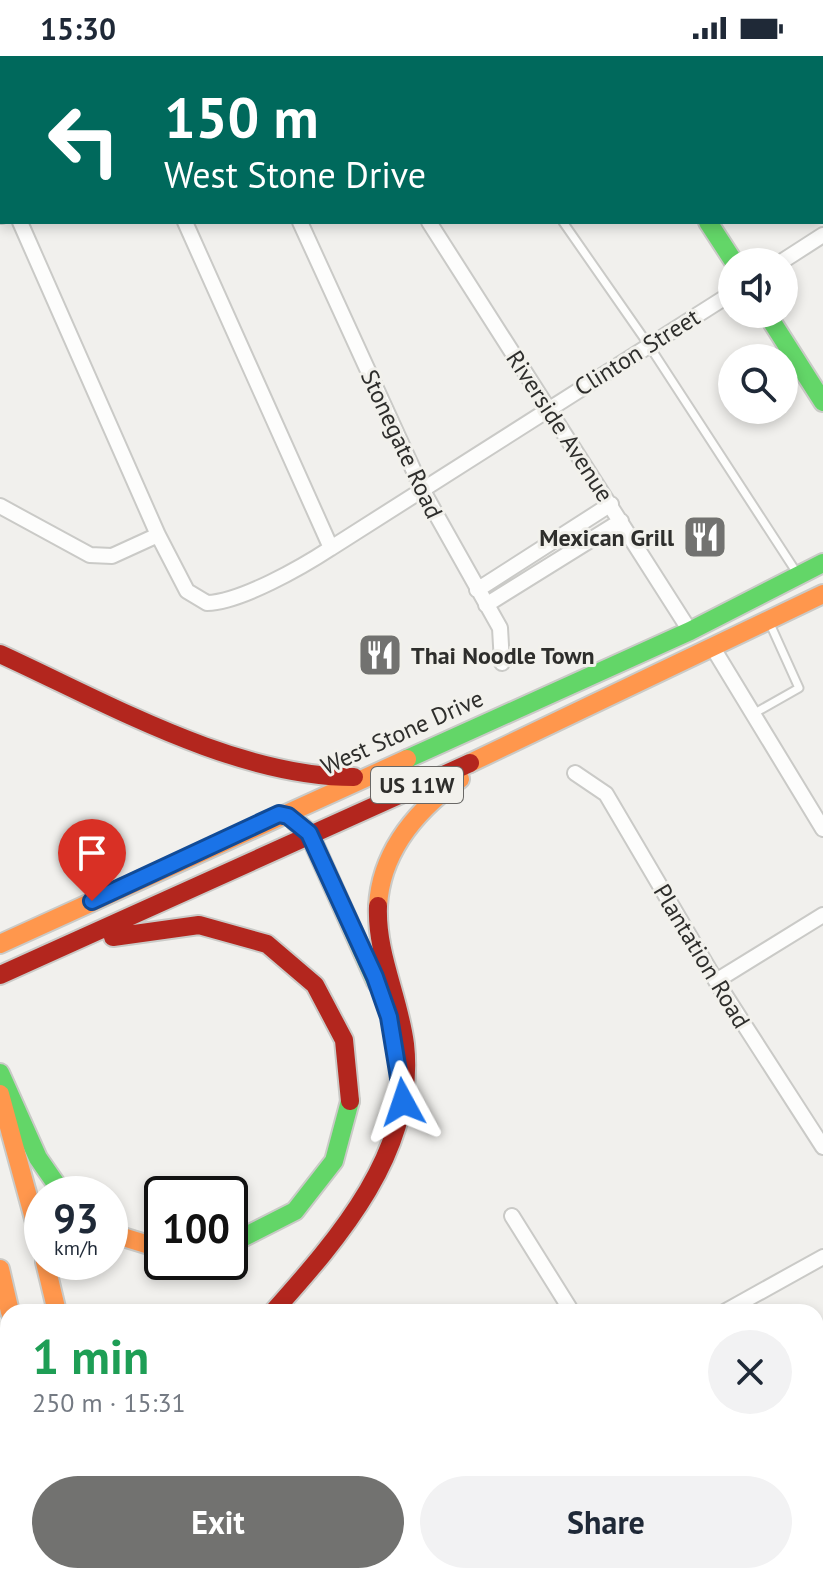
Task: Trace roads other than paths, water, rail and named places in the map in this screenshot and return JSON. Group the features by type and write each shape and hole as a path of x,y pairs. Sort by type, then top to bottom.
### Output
{"main road":[{"path":"709,224 725,248"},
{"path":"776,328 821,396"},
{"name":"West Stone Drive","path":"0,944 279,814 690,631 823,563"},
{"path":"713,648 720,630 781,598 798,575"},
{"name":"US 11W","path":"0,975 525,738 818,600"},
{"path":"553,723 567,706 679,653 690,631"},
{"path":"0,654 136,717 260,766 324,777 362,777"},
{"path":"280,1304 363,1206 388,1152 403,1102 408,1062 406,1036 378,927 386,870 402,833 435,794 525,738"},
{"path":"279,814 288,816 309,833 389,1017 403,1102"},
{"path":"0,975 146,927 189,924 235,930 258,940 279,950 315,983 339,1021 350,1068 351,1096 339,1150 320,1180 296,1208 248,1238"},
{"path":"0,1073 38,1158 50,1176"},
{"path":"0,1094 24,1182"},
{"path":"0,1269 8,1304"},
{"path":"49,1280 55,1304"}],"street":[{"path":"0,506 90,555 112,556 158,535 21,224"},
{"path":"186,224 331,548"},
{"name":"Stonegate Road","path":"301,224 423,491 500,628 502,663"},
{"name":"Riverside Avenue","path":"430,224 690,631"},
{"path":"798,251 823,235"},
{"name":"Clinton Street","path":"158,535 187,591 207,603 234,597 310,562 548,407 718,302"},
{"path":"477,590 611,504"},
{"path":"486,605 621,521"},
{"path":"713,648 823,829"},
{"name":"Plantation Road","path":"575,773 606,794 716,981 823,1147"},
{"path":"716,981 823,915"},
{"path":"512,1216 567,1304"},
{"path":"738,1304 823,1257"}],"lane":[{"path":"564,224 648,344 798,575"},
{"path":"753,714 799,688 768,621"}],"place":[{"name":"Mexican Grill","path":"705,537"},
{"name":"Thai Noodle Town","path":"380,655"}]}
